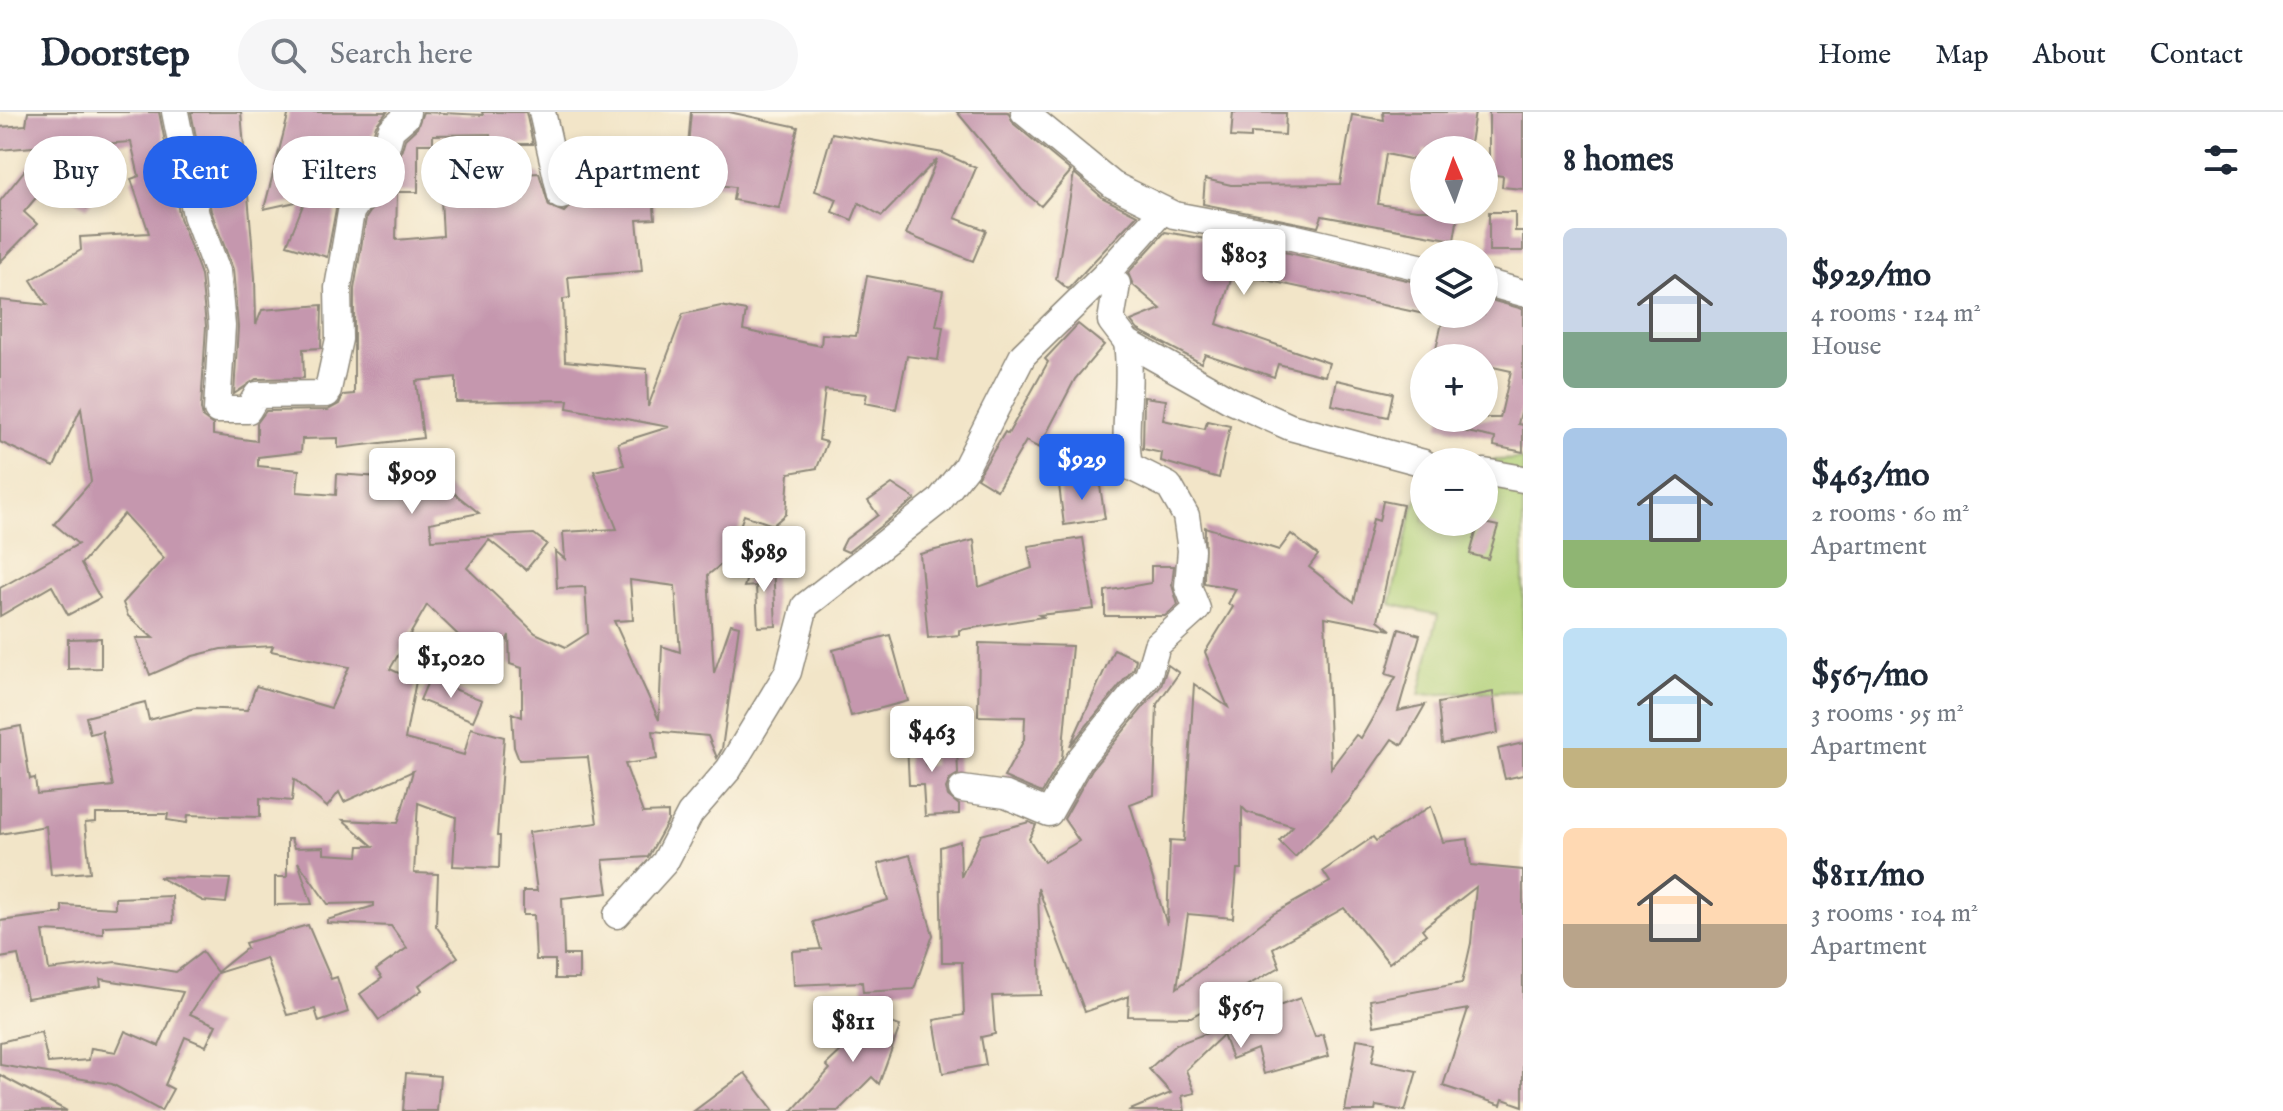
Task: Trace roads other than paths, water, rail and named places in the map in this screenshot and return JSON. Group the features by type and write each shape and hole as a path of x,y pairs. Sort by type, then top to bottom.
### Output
{"street":[{"path":"175,112 178,139 196,215 217,271 222,326 217,410 248,410 257,395 327,394 339,339 338,288 351,212 381,167 391,130 406,117 407,112"},
{"path":"542,112 548,139"},
{"path":"1024,112 1113,185 1163,210 1410,265"},
{"path":"617,915 665,862 690,814 729,769 788,672 805,606 939,501 966,467 1023,355 1106,274 1163,210"},
{"path":"1106,274 1117,284 1111,321 1127,342 1230,400 1290,427 1410,459"},
{"path":"1498,286 1523,293"},
{"path":"962,789 1006,795 1049,813 1079,760 1148,676 1157,645 1197,609 1188,586 1191,550 1186,516 1169,486 1129,466 1126,446 1132,377 1127,342"},
{"path":"1498,475 1523,479"}]}
